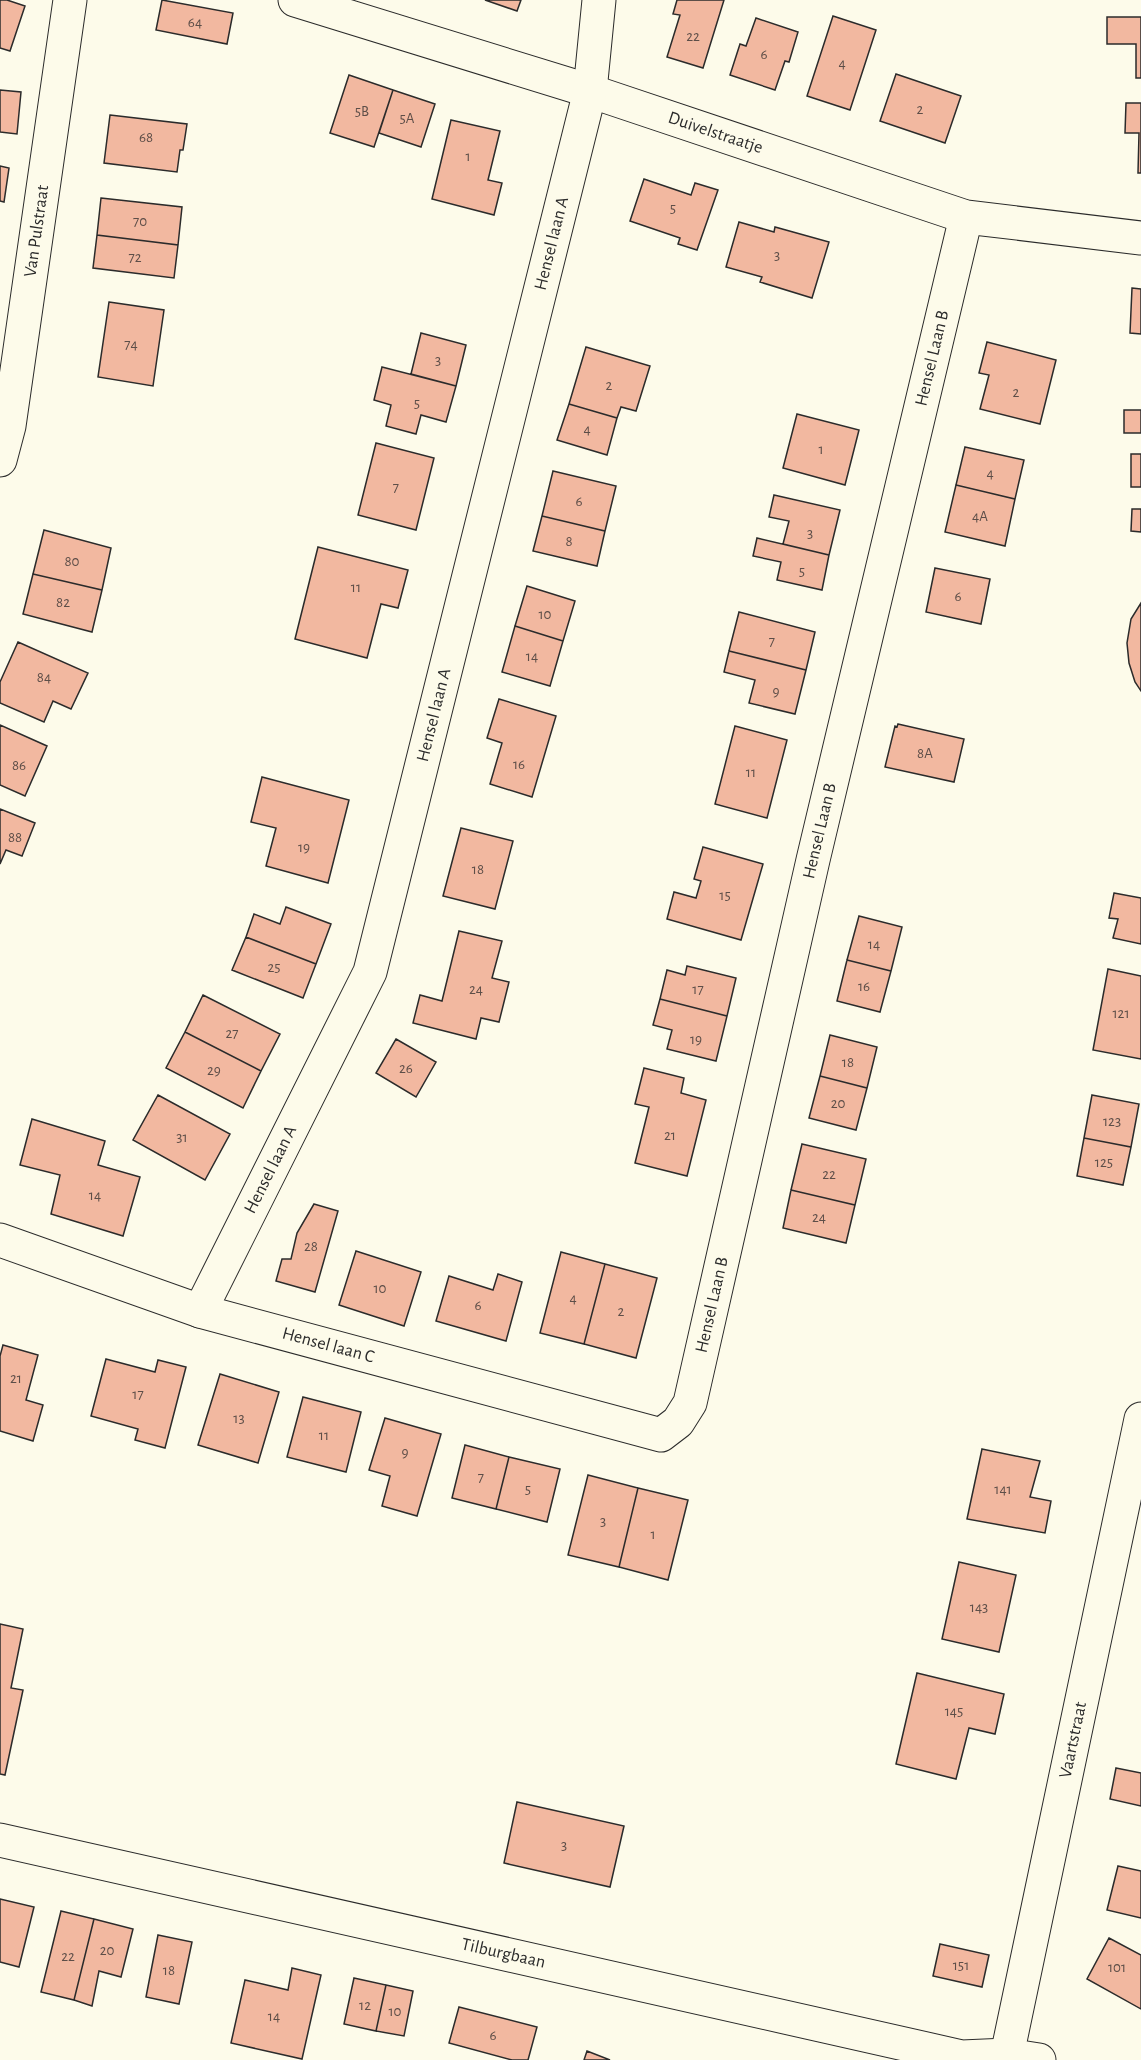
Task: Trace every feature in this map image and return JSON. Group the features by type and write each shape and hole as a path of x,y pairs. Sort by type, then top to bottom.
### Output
{"street":[{"name":"Van Pulstraat","path":"0,460 9,426 70,0"},
{"name":"Duivelstraatje","path":"295,0 590,91 966,217 1141,238"},
{"name":"Hensel laan A","path":"200,1311 370,972 590,91 599,0"},
{"name":"Hensel Laan B","path":"661,1436 678,1422 690,1403 810,871 966,217"},
{"name":"Hensel laan C","path":"0,1240 200,1311 661,1436"},
{"name":"Vaartstraat","path":"1006,2058 1141,1419"},
{"name":"Tilburgbaan","path":"0,1840 962,2057 1039,2060"}],"building":[{"path":"0,0 25,6 10,51 0,48"},
{"path":"162,0 233,13 227,44 156,30"},
{"path":"485,0 521,0 517,11"},
{"path":"677,0 724,0 703,68 667,57 680,15 673,14"},
{"path":"833,16 876,30 850,110 807,96"},
{"path":"1107,17 1141,17 1141,78 1136,78 1136,44 1107,44"},
{"path":"756,18 798,32 789,62 785,61 775,90 730,75 740,44 746,46"},
{"path":"896,74 961,96 945,143 880,121"},
{"path":"349,75 393,90 374,147 330,133"},
{"path":"0,90 21,92 17,134 0,132"},
{"path":"393,90 435,104 421,147 379,133"},
{"path":"1126,103 1141,103 1141,173 1138,173 1139,133 1125,133"},
{"path":"110,115 187,124 177,172 104,163"},
{"path":"451,120 500,131 488,180 502,183 494,215 432,199"},
{"path":"0,166 9,168 4,202 0,201"},
{"path":"644,179 691,195 695,183 718,190 697,250 678,244 680,238 630,221"},
{"path":"101,198 182,207 178,245 97,235"},
{"path":"739,222 774,232 775,227 829,242 812,298 760,282 762,277 726,267"},
{"path":"97,235 178,245 174,278 93,268"},
{"path":"1132,288 1141,289 1141,334 1130,333"},
{"path":"109,302 164,310 153,386 98,377"},
{"path":"421,333 466,345 456,386 411,374"},
{"path":"987,342 1056,360 1040,424 980,409 989,375 979,373"},
{"path":"586,347 650,366 636,411 621,407 617,418 569,404"},
{"path":"382,367 456,386 446,422 421,415 416,434 386,426 391,405 374,400"},
{"path":"569,404 617,418 607,455 557,440"},
{"path":"1124,410 1141,410 1141,433 1124,433"},
{"path":"797,414 859,430 845,485 783,468"},
{"path":"376,443 434,458 416,530 358,515"},
{"path":"965,447 1024,460 1015,499 956,485"},
{"path":"1131,454 1141,454 1141,487 1131,487"},
{"path":"553,471 616,486 605,531 542,516"},
{"path":"956,485 1015,499 1005,546 945,532"},
{"path":"774,495 840,510 829,555 783,544 789,521 769,517"},
{"path":"1132,509 1141,509 1141,532 1131,531"},
{"path":"542,516 605,531 597,566 533,551"},
{"path":"44,530 111,548 102,590 33,574"},
{"path":"757,538 829,555 822,590 777,580 781,562 753,556"},
{"path":"318,547 408,570 398,608 381,604 367,658 295,639"},
{"path":"935,568 990,579 981,624 926,612"},
{"path":"33,574 102,590 92,632 23,614"},
{"path":"527,586 575,601 563,641 515,626"},
{"path":"1141,603 1141,691 1135,682 1129,663 1127,643 1131,619"},
{"path":"739,612 815,632 806,670 729,651"},
{"path":"515,626 563,641 550,686 502,672"},
{"path":"18,642 88,673 71,709 53,701 44,722 0,703 0,682"},
{"path":"729,651 806,670 795,714 749,703 755,680 724,672"},
{"path":"499,699 556,716 532,797 490,784 502,743 487,738"},
{"path":"898,724 964,739 954,782 885,767 895,726 897,727"},
{"path":"0,725 47,746 25,796 0,785"},
{"path":"735,726 787,740 767,818 715,804"},
{"path":"262,777 349,800 328,883 266,866 276,828 251,822"},
{"path":"0,809 35,823 22,856 6,850 0,864"},
{"path":"461,828 513,841 495,909 443,896"},
{"path":"703,847 763,864 741,940 667,919 674,892 696,898 701,881 694,879"},
{"path":"1114,893 1141,898 1141,944 1113,938 1118,919 1109,918"},
{"path":"286,907 331,924 316,964 246,937 254,914 280,924"},
{"path":"859,916 902,927 891,971 847,960"},
{"path":"459,931 502,941 492,978 509,982 499,1022 481,1018 476,1039 413,1023 420,995 442,1001"},
{"path":"246,937 316,964 303,998 232,970"},
{"path":"847,960 891,971 880,1012 837,1001"},
{"path":"687,966 736,978 727,1016 660,999 667,970 685,975"},
{"path":"1108,969 1141,976 1141,1059 1093,1050"},
{"path":"203,995 280,1034 261,1071 185,1032"},
{"path":"660,999 727,1016 716,1061 667,1049 672,1030 653,1025"},
{"path":"185,1032 261,1071 243,1108 166,1068"},
{"path":"830,1035 877,1047 867,1088 820,1076"},
{"path":"396,1039 436,1062 416,1097 376,1073"},
{"path":"644,1068 684,1078 681,1093 706,1100 687,1176 635,1163 649,1107 635,1104"},
{"path":"820,1076 867,1088 856,1130 809,1118"},
{"path":"158,1095 230,1134 205,1180 133,1140"},
{"path":"1092,1095 1139,1104 1131,1147 1084,1138"},
{"path":"32,1119 105,1141 98,1165 140,1177 123,1236 51,1214 60,1175 20,1165"},
{"path":"1084,1138 1131,1147 1123,1185 1077,1176"},
{"path":"802,1144 866,1159 855,1205 791,1190"},
{"path":"791,1190 855,1205 846,1243 783,1228"},
{"path":"314,1204 338,1211 315,1292 276,1281 282,1259 291,1259 297,1233"},
{"path":"356,1251 421,1272 404,1326 339,1305"},
{"path":"561,1252 605,1264 584,1344 540,1333"},
{"path":"605,1264 657,1278 636,1358 584,1344"},
{"path":"498,1274 522,1282 506,1341 436,1321 449,1276 493,1290"},
{"path":"3,1345 38,1355 26,1400 43,1405 33,1441 0,1431 0,1356"},
{"path":"106,1359 155,1372 158,1360 186,1367 165,1448 135,1440 138,1429 91,1416"},
{"path":"220,1374 279,1392 258,1463 198,1445"},
{"path":"303,1397 361,1412 346,1472 287,1457"},
{"path":"385,1418 441,1434 417,1516 382,1506 390,1476 369,1470"},
{"path":"465,1445 509,1457 496,1509 452,1498"},
{"path":"982,1449 1040,1461 1030,1497 1051,1501 1045,1533 967,1519"},
{"path":"509,1457 560,1469 547,1522 496,1509"},
{"path":"588,1475 638,1488 619,1567 568,1555"},
{"path":"638,1488 688,1500 668,1580 619,1567"},
{"path":"959,1562 1016,1575 999,1652 942,1639"},
{"path":"0,1624 23,1629 11,1688 23,1690 5,1775 0,1774"},
{"path":"917,1673 1004,1694 995,1734 969,1728 956,1779 896,1764"},
{"path":"1116,1768 1141,1773 1141,1806 1110,1799"},
{"path":"517,1802 624,1826 610,1887 504,1863"},
{"path":"1118,1866 1141,1871 1141,1918 1107,1910"},
{"path":"0,1899 34,1907 19,1967 0,1962"},
{"path":"61,1911 94,1919 74,2000 41,1992"},
{"path":"94,1919 133,1929 121,1977 99,1971 92,2006 74,2000"},
{"path":"158,1935 192,1942 179,2004 146,1997"},
{"path":"1109,1938 1141,1955 1141,2009 1087,1979"},
{"path":"940,1944 989,1955 982,1987 933,1976"},
{"path":"292,1968 321,1975 302,2059 231,2043 245,1980 288,1990"},
{"path":"354,1978 386,1985 376,2031 344,2024"},
{"path":"386,1985 413,1991 404,2036 376,2031"},
{"path":"459,2007 537,2027 528,2060 512,2060 449,2043"},
{"path":"587,2051 610,2060 584,2060"}]}
